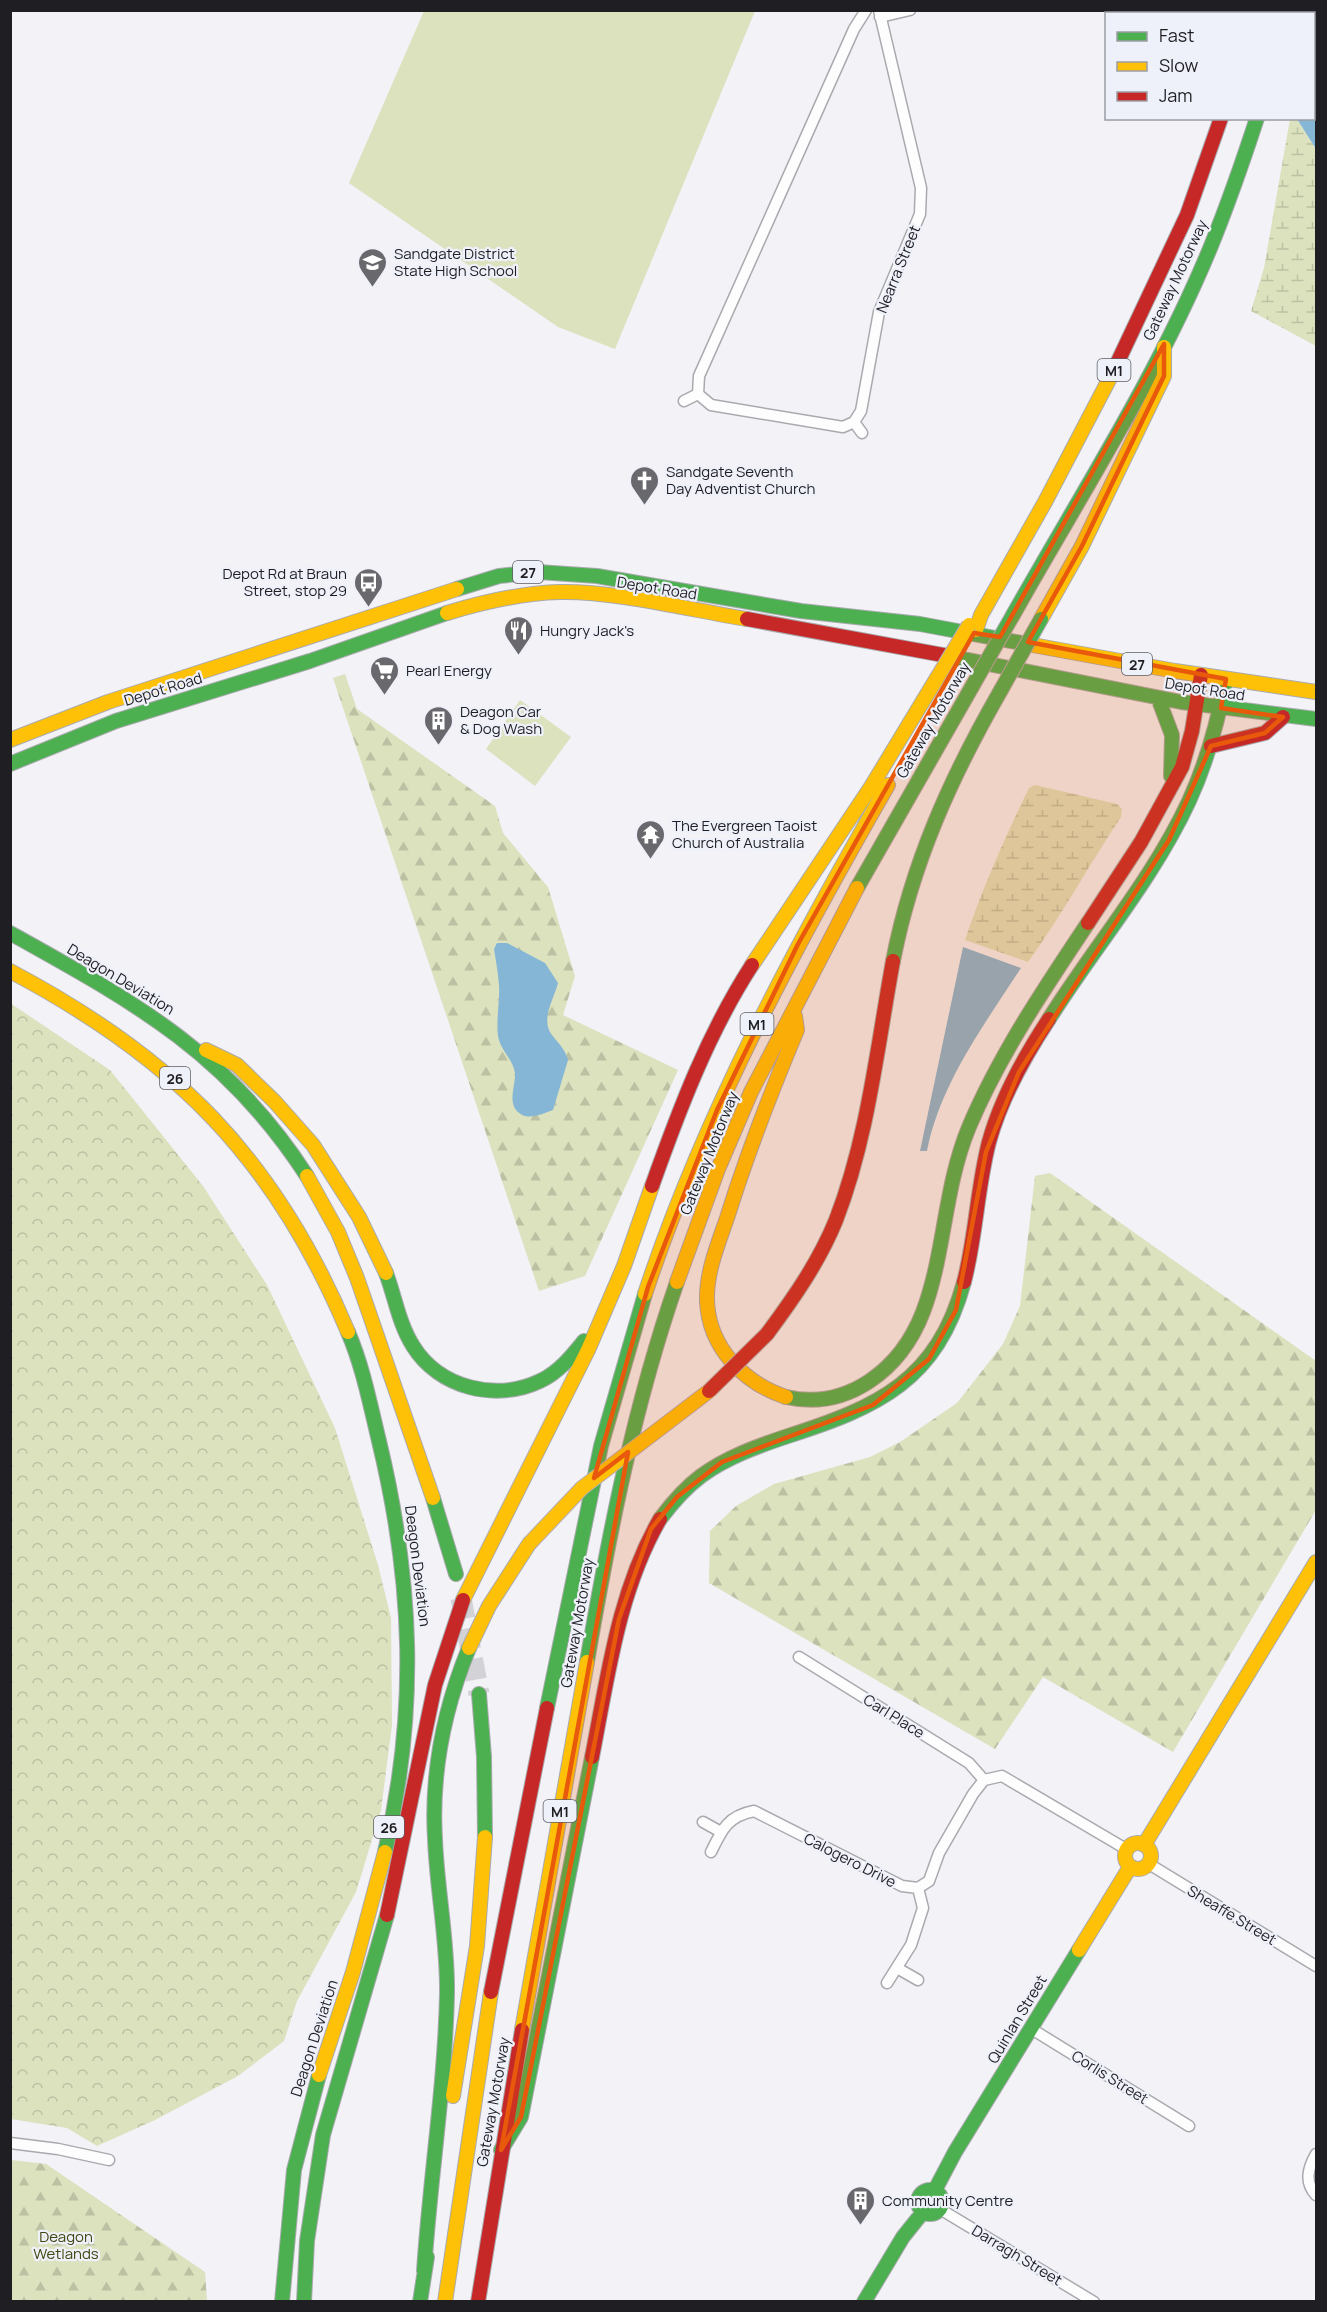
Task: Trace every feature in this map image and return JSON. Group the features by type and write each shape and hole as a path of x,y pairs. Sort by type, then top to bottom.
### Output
{"main road":[{"name":"Gateway Motorway","path":"445,2301 467,2131 496,1956 564,1617 606,1431 648,1287 688,1178 757,1023 942,679 975,630 982,613 1084,430 1128,342 1200,184 1220,120"},
{"name":"Gateway Motorway","path":"478,2301 501,2150 602,1578 633,1436 669,1304 700,1218 749,1096 793,1006 832,932 1164,344 1232,195 1256,122"},
{"path":"424,2271 447,1989 434,1818 441,1734 454,1684 479,1620 503,1578 529,1544 582,1488 716,1386 767,1334 804,1284 835,1221 857,1152 897,942 918,860 946,791 1082,546 1164,376 1164,344"},
{"name":"Depot Road","path":"10,740 108,702 419,601 499,576 538,572 597,576 801,611 942,627 1201,675 1317,692"},
{"name":"Depot Road","path":"10,764 116,721 310,661 450,612 500,599 541,592 598,595 853,637 1196,705 1283,717 1317,719"},
{"path":"793,1006 797,1030 734,1194 711,1269 707,1303 714,1335 729,1359 742,1374 769,1392 788,1398 822,1400 856,1391 872,1380 897,1356 912,1336 928,1303 945,1206 955,1168 990,1080 1016,1035 1132,857 1183,766 1201,675"},
{"path":"304,2301 307,2241 323,2135 386,1921 435,1685 464,1597 588,1350 598,1322 624,1266 690,1086 729,1004 777,927 942,679"},
{"path":"501,2150 521,2117 619,1619 633,1570 651,1529 677,1497 702,1474 722,1462 873,1405 916,1374 929,1359 949,1328 956,1310 963,1284 986,1152 1009,1090 1056,1010 1170,840 1197,783 1211,746 1226,679"},
{"path":"1158,698 1172,735 1171,786"},
{"path":"1211,746 1265,733 1283,717"},
{"name":"Deagon Deviation","path":"10,933 140,1007 191,1044 254,1107 288,1148 327,1211 352,1267 436,1501 456,1574"},
{"name":"Deagon Deviation","path":"10,971 79,1007 157,1063 222,1125 280,1198 319,1265 354,1347 381,1448 399,1530 410,1633 407,1727 400,1777 364,1932 312,2096 297,2154 288,2213 282,2301"},
{"path":"191,1044 232,1060 267,1093 327,1165 371,1239 410,1340 422,1359 436,1371 471,1388 489,1391 522,1388 540,1381 558,1369 576,1351 598,1322"},
{"path":"1144,1845 1317,1562"},
{"path":"420,2301 477,1948 484,1876 485,1796 478,1694"},
{"path":"1132,1844 1144,1845 1151,1855 1149,1864 1138,1869 1130,1867 1124,1857 1126,1849 1132,1844"},
{"name":"Quinlan Street","path":"935,2190 955,2151 1130,1867"},
{"path":"927,2190 935,2190 942,2199 940,2210 934,2214 923,2212 918,2205 920,2194 927,2190"},
{"path":"864,2301 903,2237 923,2212"}],"street":[{"path":"862,433 854,422 839,427 718,407 705,402 698,394 698,379 854,28 866,10"},
{"path":"879,14 910,10"},
{"name":"Nearra Street","path":"854,422 864,400 879,312 922,206 921,188 879,14"},
{"path":"684,401 698,394"},
{"name":"Carl Place","path":"799,1657 969,1763 984,1780"},
{"path":"887,1983 911,1945 923,1908 918,1888 929,1881 939,1853 984,1780 1002,1776 1126,1849"},
{"name":"Calogero Drive","path":"711,1851 721,1832 736,1814 754,1811 902,1886 918,1888"},
{"path":"703,1822 721,1832"},
{"name":"Sheaffe Street","path":"1149,1864 1317,1966"},
{"path":"897,1968 918,1980"},
{"name":"Corlis Street","path":"1030,2028 1189,2126"},
{"path":"10,2143 58,2149 109,2160"},
{"path":"1317,2154 1308,2169 1308,2181 1317,2195"},
{"name":"Darragh Street","path":"940,2210 1094,2301"}],"highlighted area":[{"path":"1164,344 1164,376 1082,546 1028,642 1226,679 1221,708 1283,717 1265,733 1211,746 1169,840 1019,1072 986,1152 956,1310 929,1359 873,1405 722,1462 677,1497 651,1529 619,1619 521,2117 501,2150 628,1452 594,1478 648,1287 717,1110 798,944 974,633 1000,637"}],"green space":[{"path":"424,11 755,11 615,349 558,327 349,183"},
{"path":"1290,120 1298,120 1316,149 1316,346 1251,311 1264,268"},
{"path":"345,674 357,709 495,806 503,833 548,887 575,976 563,1015 678,1070 585,1276 539,1291 333,678"},
{"path":"520,700 571,737 535,786 486,749"},
{"path":"1035,785 1117,804 1122,809 1121,817 1028,962 965,940 1003,844 1029,788"},
{"path":"10,1003 110,1070 203,1186 267,1285 335,1428 378,1565 391,1618 392,1725 381,1810 356,1892 297,2001 284,2041 238,2076 155,2120 97,2146 67,2128 11,2119"},
{"path":"1050,1173 1316,1361 1316,1510 1173,1752 1043,1677 995,1749 709,1583 710,1531 736,1506 774,1484 870,1457 900,1442 957,1403 1003,1344 1020,1306 1035,1176"},
{"name":"Deagon Wetlands","path":"11,2160 46,2164 205,2272 207,2301 11,2301"}],"water":[{"path":"1315,30 1316,33 1316,149 1298,120 1315,120"},
{"path":"497,943 507,943 545,963 558,983 547,1023 568,1060 553,1110 535,1116 522,1115 515,1108 512,1098 515,1073 498,1036 499,985 494,949"},
{"path":"963,947 1021,968 965,1056 942,1102 927,1151 920,1151"}],"tunnel":[{"path":"461,1598 479,1694"}],"traffic: fast":[{"path":"1013,615 1118,434 1167,341 1211,246 1256,120"},
{"path":"457,589 499,576 538,572 597,576 801,611 920,624 1027,644"},
{"path":"10,764 116,721 310,661 447,613"},
{"path":"973,685 1013,615"},
{"path":"1001,690 1041,619"},
{"path":"943,655 1181,702 1316,719"},
{"path":"1049,1019 1141,885 1175,830 1207,756 1226,679"},
{"path":"857,888 973,685"},
{"path":"893,961 911,890 935,821 966,755 1001,690"},
{"path":"1158,698 1172,735 1171,776"},
{"path":"786,1397 809,1400 830,1398 851,1391 870,1381 886,1368 913,1333 930,1290 954,1173 969,1127 1009,1048 1039,997 1088,923"},
{"path":"10,933 137,1008 175,1034 211,1063 244,1095 276,1133 307,1176"},
{"path":"386,1273 401,1320 413,1346 438,1372 470,1387 505,1390 540,1381 559,1369 584,1341"},
{"path":"587,1662 604,1566 635,1423 677,1282"},
{"path":"660,1519 690,1486 721,1463 754,1448 850,1414 900,1385 920,1367 938,1344 952,1316 964,1282"},
{"path":"547,1708 601,1446 645,1294"},
{"path":"348,1332 366,1386 379,1441 399,1545 405,1596 407,1697 396,1800 385,1852"},
{"path":"433,1498 456,1574"},
{"path":"424,2271 446,2029 447,1994 446,1955 436,1858 435,1790 446,1718 469,1648"},
{"path":"479,1694 484,1757 485,1837"},
{"path":"501,2150 521,2117 592,1757"},
{"path":"304,2302 307,2241 323,2135 387,1915"},
{"path":"935,2190 955,2152 1079,1950"},
{"path":"282,2302 294,2170 319,2075"},
{"path":"930,2190 939,2193 942,2202 939,2211 930,2214 921,2211 918,2202 921,2193 930,2190"},
{"path":"864,2302 903,2237 923,2212"},
{"path":"420,2302 427,2257"}],"traffic: slow":[{"path":"1041,619 1082,546 1164,376 1164,347"},
{"path":"976,630 981,615 1045,502 1113,372"},
{"path":"10,740 108,702 457,589"},
{"path":"447,613 503,599 560,592 629,598 747,619"},
{"path":"937,678 969,625"},
{"path":"1027,644 1175,671 1316,692"},
{"path":"752,965 871,787 937,678"},
{"path":"645,1294 669,1227 723,1097 786,970 888,785"},
{"path":"677,1282 718,1169 751,1092 857,888"},
{"path":"10,971 69,1004 122,1040 170,1078 214,1119 252,1164 288,1214 319,1270 348,1332"},
{"path":"786,1397 756,1383 743,1373 722,1348 709,1318 707,1290 713,1259 743,1170 797,1030 795,1016"},
{"path":"206,1050 237,1065 275,1102 313,1145 359,1217 386,1273"},
{"path":"307,1176 338,1232 357,1278 433,1498"},
{"path":"463,1600 588,1350 624,1266 652,1186"},
{"path":"529,1544 582,1488 709,1391"},
{"path":"469,1648 489,1606 529,1544"},
{"path":"1144,1845 1316,1562"},
{"path":"522,2030 587,1662"},
{"path":"453,2096 477,1946 485,1837"},
{"path":"1138,1843 1147,1847 1151,1856 1147,1865 1138,1869 1129,1865 1125,1856 1129,1847 1138,1843"},
{"path":"319,2075 353,1972 385,1852"},
{"path":"1079,1950 1130,1867"},
{"path":"445,2302 491,1992"}],"traffic: jam":[{"path":"1113,372 1187,215 1220,120"},
{"path":"747,619 943,655"},
{"path":"1088,923 1141,842 1182,767 1192,731 1201,675"},
{"path":"1211,746 1265,733 1283,717"},
{"path":"767,1334 796,1294 822,1251 847,1189 864,1125 893,961"},
{"path":"652,1186 708,1045 752,965"},
{"path":"964,1282 985,1159 994,1126 1014,1078 1049,1019"},
{"path":"709,1391 767,1334"},
{"path":"592,1757 609,1665 624,1605 646,1547 660,1519"},
{"path":"387,1915 435,1685 463,1600"},
{"path":"491,1992 547,1708"},
{"path":"478,2302 522,2030"}],"place":[{"name":"Sandgate District State High School","path":"373,288"},
{"name":"Sandgate Seventh Day Adventist Church","path":"645,506"},
{"name":"Depot Rd at Braun Street, stop 29","path":"368,608"},
{"name":"Hungry Jack's","path":"519,656"},
{"name":"Pearl Energy","path":"385,696"},
{"name":"Deagon Car & Dog Wash","path":"439,746"},
{"name":"The Evergreen Taoist Church of Australia","path":"651,860"},
{"name":"Community Centre","path":"861,2226"}]}
